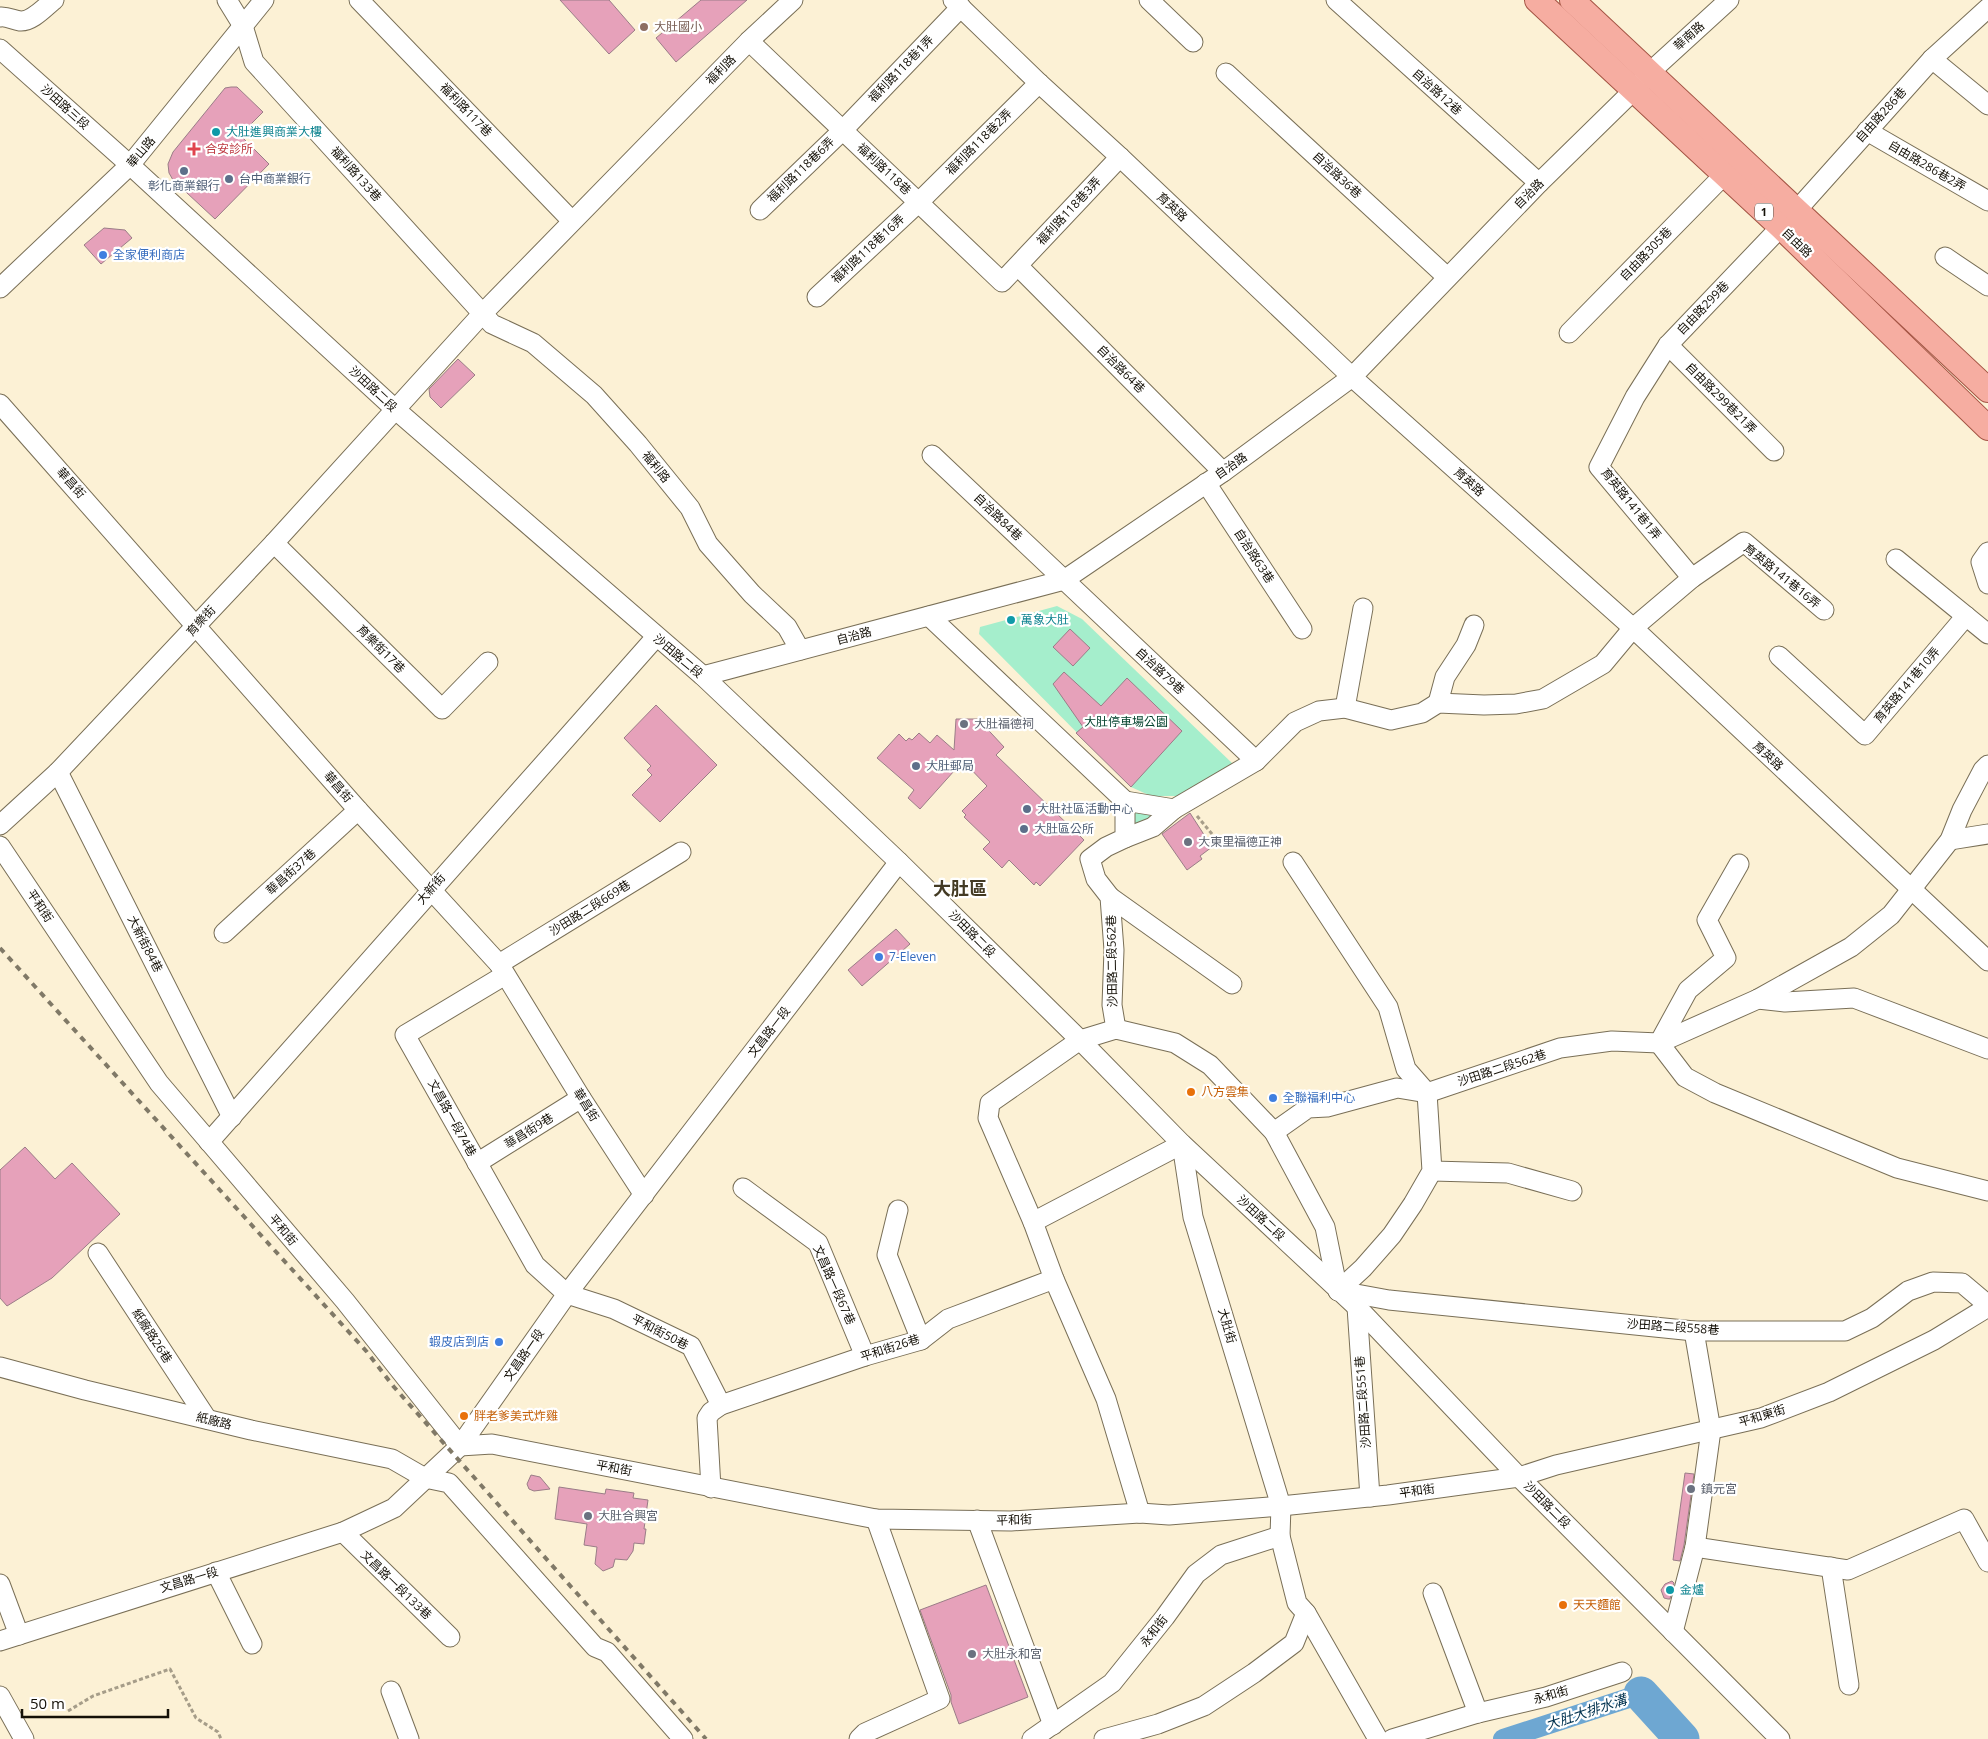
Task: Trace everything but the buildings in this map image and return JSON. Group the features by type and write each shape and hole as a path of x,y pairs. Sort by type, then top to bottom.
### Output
{"main road":[{"name":"自由路","path":"1537,0 1724,175 1788,219 1988,390"},
{"name":"自由路","path":"1572,0 1649,73 1988,428"}],"street":[{"path":"0,17 3,16 21,21 33,17 54,0"},
{"name":"福利路133巷","path":"227,0 243,26 254,62 483,313"},
{"name":"華山路","path":"0,288 130,165 264,0"},
{"name":"福利路117巷","path":"359,0 572,221"},
{"name":"福利路","path":"396,410 483,313 572,221 793,0"},
{"path":"1149,0 1193,42"},
{"name":"自治路12巷","path":"1336,0 1538,183"},
{"name":"華南路","path":"1649,73 1729,0"},
{"name":"育英路","path":"957,4 1352,377 1633,628 1911,891 1988,961"},
{"name":"福利路118巷1弄","path":"842,131 957,4"},
{"name":"自由路286巷","path":"1788,219 1932,59 1988,8"},
{"name":"福利路118巷","path":"749,42 1002,282 1018,266"},
{"name":"沙田路三段","path":"0,49 130,165"},
{"path":"1932,59 1988,105"},
{"name":"自治路36巷","path":"1226,73 1447,277"},
{"name":"自治路","path":"703,676 1064,580 1223,472 1352,377 1538,183 1634,90 1649,73"},
{"name":"福利路118巷2弄","path":"919,202 1039,83"},
{"name":"福利路118巷6弄","path":"760,210 842,131"},
{"name":"自由路286巷2弄","path":"1867,131 1988,201"},
{"name":"福利路118巷3弄","path":"1018,266 1120,156"},
{"name":"沙田路二段","path":"130,165 396,410 703,676 899,862 1080,1040 1182,1144 1357,1307 1519,1477 1780,1739"},
{"name":"自由路305巷","path":"1569,333 1724,175"},
{"name":"福利路118巷16弄","path":"817,297 919,202"},
{"name":"自由路299巷","path":"1635,397 1668,345 1788,219"},
{"path":"1945,257 1988,286"},
{"name":"自治路64巷","path":"1018,266 1223,472"},
{"name":"福利路","path":"483,313 492,324 533,343 594,395 638,444 690,508 708,544 752,594 787,627 800,650"},
{"name":"自由路299巷21弄","path":"1668,345 1774,452"},
{"name":"育英路141巷1弄","path":"1635,397 1599,467 1692,578"},
{"name":"華昌街","path":"0,404 358,810 502,969 581,1098 644,1195"},
{"name":"育樂街","path":"0,825 58,772 197,626 396,410"},
{"name":"自治路84巷","path":"932,455 1064,580"},
{"name":"自治路63巷","path":"1206,483 1302,629"},
{"name":"育英路141巷16弄","path":"1692,578 1744,542 1824,610"},
{"name":"育樂街17巷","path":"274,543 442,709 488,662"},
{"path":"1988,552 1981,562 1988,584"},
{"path":"1896,558 1988,634"},
{"path":"1125,801 1125,838 1153,827 1181,806 1256,761 1295,722 1319,711 1346,708 1391,720 1422,713 1438,702 1484,705 1516,704 1543,699 1603,664 1633,628 1692,578"},
{"name":"自治路79巷","path":"1064,580 1256,761"},
{"path":"1346,708 1363,608"},
{"path":"929,616 1125,801 1181,806"},
{"name":"育英路141巷10弄","path":"1780,656 1865,735 1966,616"},
{"path":"1438,702 1445,677 1466,645 1474,625"},
{"name":"大新街","path":"209,1142 430,890 656,637"},
{"path":"1659,1043 1758,999 1851,947 1891,915 1950,840 1962,810 1988,765"},
{"name":"大新街84巷","path":"58,772 232,1117"},
{"name":"華昌街37巷","path":"224,933 358,810"},
{"path":"1950,840 1988,834"},
{"name":"沙田路二段562巷","path":"1116,1029 1112,1006 1114,950 1110,897 1096,879 1090,859 1106,847 1125,838"},
{"name":"平和街","path":"0,846 159,1084 345,1301 460,1446 492,1444 876,1519 1010,1521 1140,1513 1169,1515 1370,1497 1519,1477"},
{"name":"沙田路二段669巷","path":"502,969 681,852"},
{"name":"文昌路一段","path":"0,1641 343,1532 394,1508 460,1446 567,1294 899,862"},
{"path":"1293,862 1388,1007 1406,1069 1427,1093 1432,1171 1413,1204 1392,1234 1363,1268 1338,1291"},
{"path":"1659,1043 1688,990 1726,958 1706,920 1739,864"},
{"path":"1110,897 1232,984"},
{"name":"文昌路一段74巷","path":"502,969 406,1035 535,1265 567,1294"},
{"path":"1758,999 1785,1002 1854,998 1988,1049"},
{"path":"1140,1513 1106,1400 988,1118 990,1103 1080,1040 1116,1029 1175,1043 1210,1065 1274,1132 1325,1227 1338,1291"},
{"name":"沙田路二段562巷","path":"1427,1093 1560,1048 1612,1041 1659,1043"},
{"path":"1659,1043 1685,1077 1715,1093 1898,1168 1988,1191"},
{"path":"1274,1132 1308,1108 1327,1107 1397,1088 1427,1093"},
{"name":"華昌街9巷","path":"478,1163 581,1098"},
{"path":"1033,1222 1182,1144"},
{"name":"大肚街","path":"1182,1144 1193,1217 1281,1506"},
{"path":"1432,1171 1508,1173 1572,1191"},
{"name":"文昌路一段67巷","path":"743,1188 818,1243 864,1356"},
{"path":"898,1210 887,1255 921,1340"},
{"name":"紙廠路26巷","path":"98,1253 207,1419"},
{"name":"平和街26巷","path":"722,1405 864,1356 921,1340 948,1319 1054,1279"},
{"name":"沙田路二段558巷","path":"1338,1291 1389,1300 1694,1331 1845,1331 1872,1318 1908,1291 1934,1282 1962,1282 1988,1306"},
{"name":"平和街50巷","path":"567,1294 614,1309 691,1346 722,1405"},
{"name":"平和東街","path":"1519,1477 1556,1466 1761,1418 1829,1392 1934,1340 1988,1306"},
{"name":"沙田路二段551巷","path":"1357,1307 1370,1497"},
{"path":"1673,1632 1695,1547 1711,1430 1694,1331"},
{"name":"紙廠路","path":"0,1367 85,1390 207,1419 392,1459 426,1478 449,1483 595,1647 607,1652 683,1739"},
{"path":"712,1488 707,1418 711,1412 722,1405"},
{"path":"1281,1506 1280,1536 1297,1603 1306,1613 1378,1739"},
{"path":"859,1739 865,1733 940,1699 876,1519"},
{"path":"977,1520 1053,1725"},
{"path":"1695,1547 1848,1570 1964,1520 1988,1562"},
{"name":"文昌路一段133巷","path":"343,1532 450,1637"},
{"name":"永和街","path":"1032,1739 1112,1683 1165,1618 1196,1574 1222,1555 1280,1536"},
{"path":"1831,1567 1849,1685"},
{"path":"216,1572 252,1644"},
{"path":"0,1584 19,1635"},
{"path":"1433,1593 1478,1712"},
{"path":"1104,1739 1158,1724 1204,1706 1254,1673 1294,1643 1306,1613"},
{"name":"永和街","path":"1392,1739 1478,1712 1546,1697 1622,1672"},
{"path":"392,1691 409,1739"},
{"path":"0,1696 24,1739"}],"path":[{"path":"1181,806 1222,846"},
{"path":"68,1711 93,1696 170,1669 196,1718 218,1732 221,1739"}],"green space":[{"name":"大肚停車場公園","path":"1057,606 1082,619 1233,764 1181,796 1151,796 1131,787 979,634 980,627"},
{"path":"1130,811 1158,811 1156,820 1130,828"}],"waterway":[{"name":"大肚大排水溝","path":"1503,1739 1641,1694"},
{"path":"1641,1694 1682,1739"}],"railway":[{"path":"0,948 367,1352 394,1387 706,1739"}],"place":[{"name":"大肚國小","path":"644,27"},
{"name":"大肚進興商業大樓","path":"216,132"},
{"name":"合安診所","path":"194,149"},
{"name":"彰化商業銀行","path":"184,171"},
{"name":"台中商業銀行","path":"229,179"},
{"name":"全家便利商店","path":"103,255"},
{"name":"萬象大肚","path":"1011,620"},
{"name":"大肚福德祠","path":"964,724"},
{"name":"大肚郵局","path":"916,766"},
{"name":"大肚社區活動中心","path":"1027,809"},
{"name":"大肚區公所","path":"1024,829"},
{"name":"大東里福德正神","path":"1188,842"},
{"name":"7-Eleven","path":"879,957"},
{"name":"八方雲集","path":"1191,1092"},
{"name":"全聯福利中心","path":"1273,1098"},
{"name":"蝦皮店到店","path":"499,1342"},
{"name":"胖老爹美式炸雞","path":"464,1416"},
{"name":"鎮元宮","path":"1691,1489"},
{"name":"大肚合興宮","path":"588,1516"},
{"name":"金爐","path":"1670,1590"},
{"name":"天天麵館","path":"1563,1605"},
{"name":"大肚永和宮","path":"972,1654"}],"district":[{"name":"大肚區","path":"960,889"}]}
